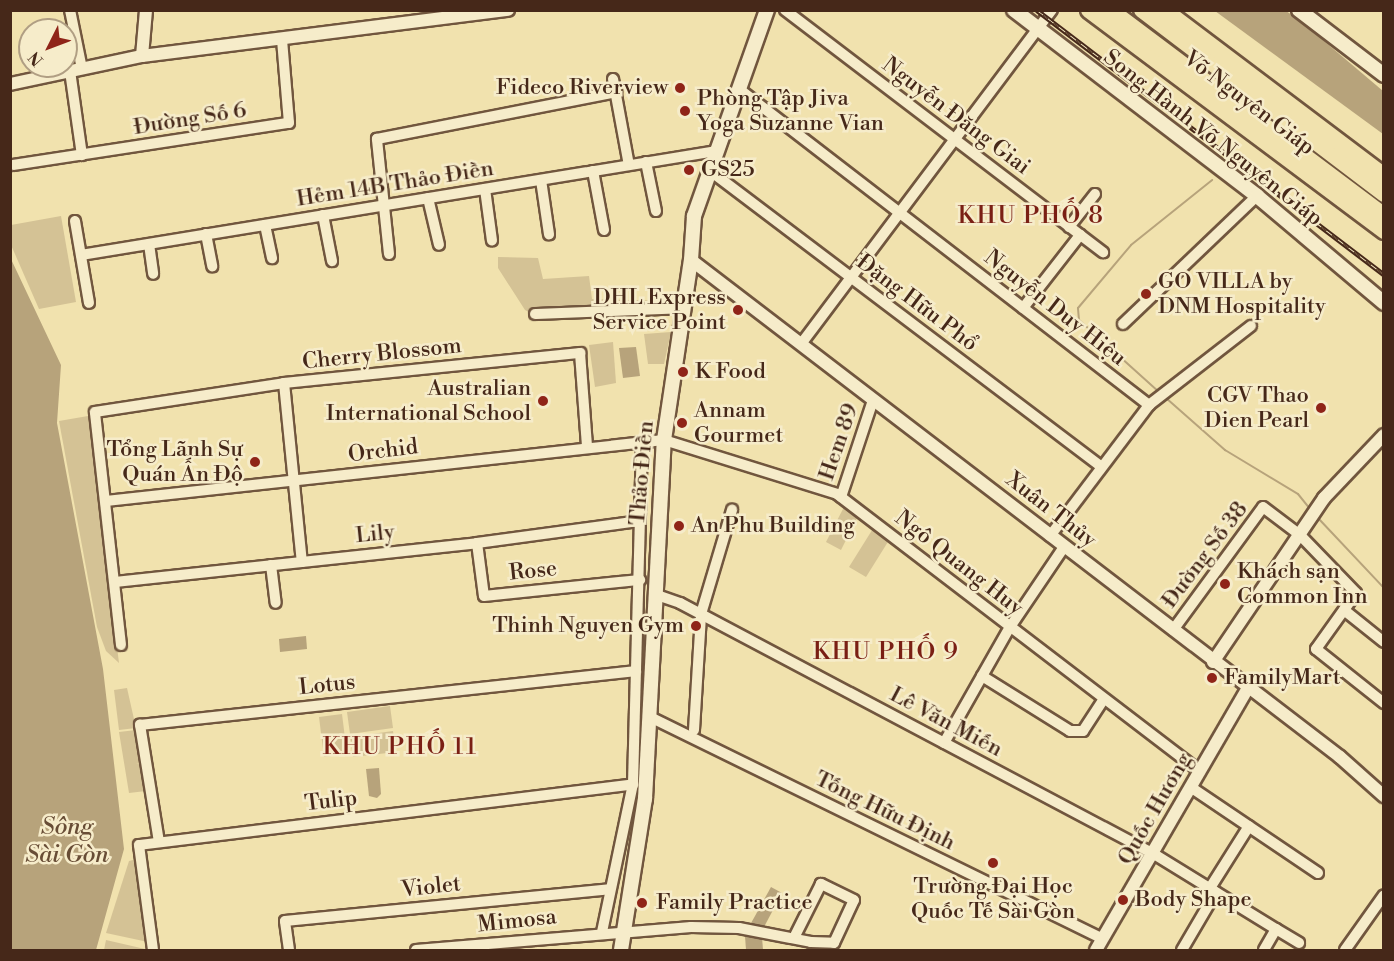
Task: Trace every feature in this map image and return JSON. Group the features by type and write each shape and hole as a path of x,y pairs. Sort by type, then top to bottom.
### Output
{"highway":[{"name":"Võ Nguyên Giáp","path":"1089,10 1383,231"},
{"name":"Võ Nguyên Giáp","path":"1110,10 1383,216"},
{"name":"Võ Nguyên Giáp","path":"1142,10 1383,194"},
{"name":"Võ Nguyên Giáp","path":"1164,10 1383,176"}],"main road":[{"name":"Thảo Điền","path":"621,951 622,930 645,800 654,594 664,440 691,260 694,216 767,10"},
{"name":"Song Hành Võ Nguyên Giáp","path":"1014,10 1257,196 1383,303"},
{"path":"1299,10 1383,75"}],"street":[{"path":"142,56 146,10"},
{"path":"78,70 142,56 508,10"},
{"name":"Nguyễn Đăng Giai","path":"785,10 1103,252"},
{"path":"801,344 1052,10"},
{"name":"Đường Số 6","path":"13,165 289,123 282,39"},
{"path":"10,84 30,78"},
{"path":"77,78 82,155"},
{"path":"613,79 629,165"},
{"name":"Nguyễn Duy Hiệu","path":"739,89 1023,308 1152,403"},
{"path":"389,254 377,139 616,92"},
{"name":"Hẻm 14B Thảo Điền","path":"81,255 716,151"},
{"path":"646,162 656,211"},
{"name":"Đặng Hữu Phổ","path":"709,170 1101,467"},
{"path":"593,171 604,230"},
{"path":"541,180 549,234"},
{"path":"484,189 492,241"},
{"path":"1069,227 1095,194"},
{"path":"1124,324 1257,196"},
{"path":"428,198 439,245"},
{"path":"323,215 332,261"},
{"path":"75,220 89,303"},
{"path":"265,225 272,258"},
{"path":"206,234 212,266"},
{"path":"1023,308 1080,235"},
{"path":"149,243 153,274"},
{"name":"Xuân Thủy","path":"691,260 1340,757 1383,796"},
{"path":"535,314 682,308"},
{"path":"1050,536 1152,403 1251,326"},
{"name":"Cherry Blossom","path":"106,501 95,412 284,383 580,353 587,447"},
{"path":"284,383 302,562"},
{"name":"Hem 89","path":"841,497 873,400"},
{"path":"1214,662 1318,507 1352,465 1383,435"},
{"name":"Orchid","path":"106,501 664,440"},
{"name":"Ngô Quang Huy","path":"664,440 841,497 1200,772"},
{"path":"602,932 609,889 633,784 642,442"},
{"path":"106,501 121,645"},
{"name":"Đường Số 38","path":"1173,630 1263,507 1299,535"},
{"path":"694,730 701,614 732,510"},
{"name":"Lily","path":"115,582 477,543 639,521"},
{"path":"1299,535 1356,593 1316,649 1383,703"},
{"name":"Rose","path":"477,543 484,596 640,580"},
{"path":"944,743 1010,627 1064,547"},
{"path":"271,565 276,603"},
{"name":"Lê Văn Miến","path":"654,594 701,614 1154,854 1299,943"},
{"path":"1344,610 1383,642"},
{"name":"Lotus","path":"159,842 140,725 636,671"},
{"path":"982,676 1070,731 1083,731 1104,699"},
{"name":"Quốc Hương","path":"1100,945 1248,688"},
{"name":"Tống Hữu Định","path":"650,717 1100,945"},
{"name":"Tulip","path":"153,951 139,845 633,784"},
{"path":"1192,788 1318,873"},
{"path":"1182,951 1249,826"},
{"name":"Mimosa","path":"416,951 622,930 739,928 795,936 811,942 834,943 854,900 821,884 795,936"},
{"name":"Violet","path":"289,951 285,921 609,889"},
{"path":"1345,951 1383,895"},
{"path":"1264,951 1276,929"}],"shaded area":[{"path":"61,216 76,302 39,309 11,245 11,225"},
{"path":"498,257 538,258 543,279 589,276 592,299 671,301 671,308 536,316 525,310 498,268"},
{"path":"671,332 664,364 648,364 644,334"},
{"path":"613,342 616,383 595,387 589,345"},
{"path":"88,416 119,663 106,651 97,627 59,421"},
{"path":"844,507 859,514 841,550 826,542"},
{"path":"874,527 891,537 866,577 849,567"},
{"path":"127,688 136,728 119,730 114,690"},
{"path":"390,706 393,728 350,734 347,712"},
{"path":"342,714 347,754 324,757 319,717"},
{"path":"136,730 142,763 136,764 142,764 146,791 129,793 119,732"},
{"path":"393,731 396,752 353,757 350,737"},
{"path":"137,859 148,942 106,933 129,861"},
{"path":"106,940 145,949 104,950"}],"water":[{"path":"1215,11 1286,11 1298,19 1383,91 1383,134"},
{"name":"Sông Sài Gòn","path":"10,257 61,365 57,423 103,669 124,849 96,950 11,950"},
{"path":"636,347 640,376 623,378 619,348"},
{"path":"306,636 307,649 280,652 279,639"},
{"path":"379,768 381,794 377,798 369,796 366,769"},
{"path":"771,887 782,893 764,927 750,925"},
{"path":"745,936 762,937 763,950 746,950"}],"waterway":[{"path":"1159,392 1079,320 1078,308 1131,245 1212,180"},
{"path":"1166,398 1225,450 1298,494 1310,509"},
{"path":"1318,518 1384,588"}],"railway":[{"path":"1037,10 1384,274"}],"place":[{"name":"Fideco Riverview","path":"680,88"},
{"name":"Phòng Tập Jiva Yoga Suzanne Vian","path":"685,111"},
{"name":"GS25","path":"689,170"},
{"name":"GO VILLA by DNM Hospitality","path":"1146,294"},
{"name":"DHL Express Service Point","path":"738,310"},
{"name":"K Food","path":"683,372"},
{"name":"Australian International School","path":"543,401"},
{"name":"CGV Thao Dien Pearl","path":"1321,408"},
{"name":"Annam Gourmet","path":"682,423"},
{"name":"Tổng Lãnh Sự Quán Ấn Độ","path":"255,462"},
{"name":"An Phu Building","path":"679,526"},
{"name":"Khách sạn Common Inn","path":"1225,584"},
{"name":"Thinh Nguyen Gym","path":"696,626"},
{"name":"FamilyMart","path":"1212,678"},
{"name":"Trường Đại Học Quốc Tế Sài Gòn","path":"993,863"},
{"name":"Body Shape","path":"1123,900"},
{"name":"Family Practice","path":"642,903"}],"district":[{"name":"KHU PHỐ 8","path":"1031,217"},
{"name":"KHU PHỐ 9","path":"886,653"},
{"name":"KHU PHỐ 11","path":"400,748"}]}
